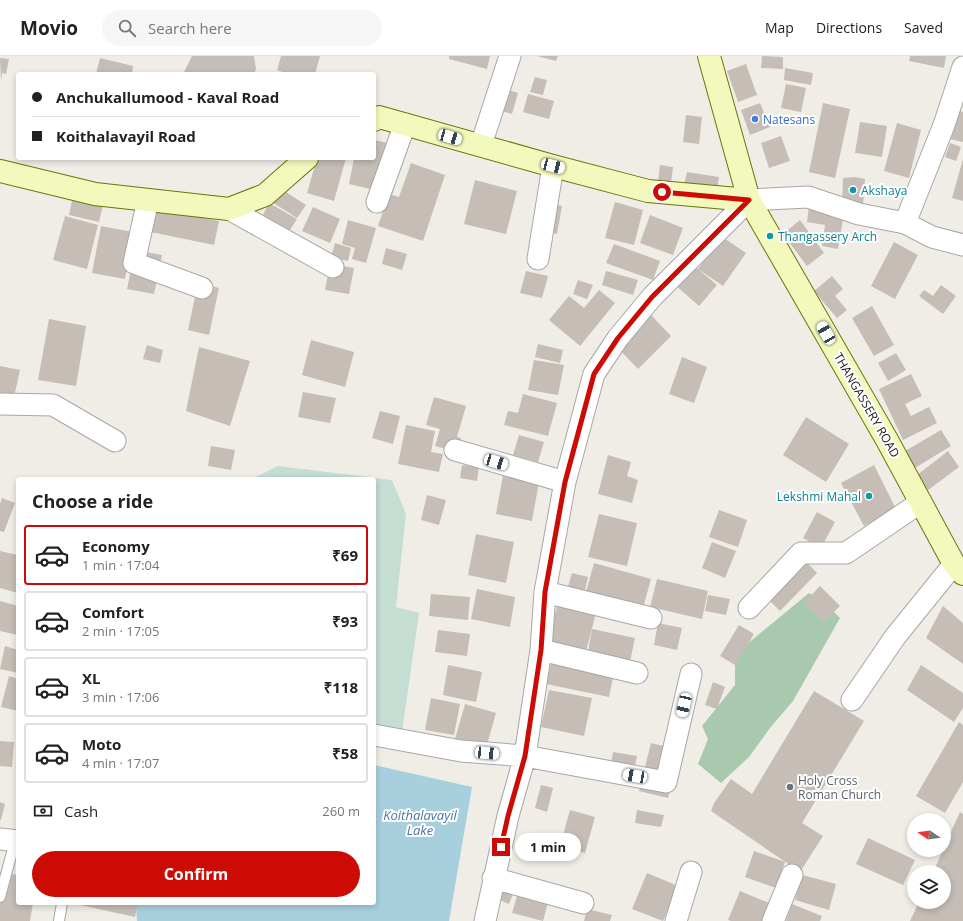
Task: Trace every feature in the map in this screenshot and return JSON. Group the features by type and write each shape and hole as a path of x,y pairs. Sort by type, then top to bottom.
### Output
{"street":[{"path":"481,145 510,56"},
{"name":"THANGASSERY ROAD","path":"709,56 749,200 883,433 959,569"},
{"path":"905,223 944,125 963,67"},
{"path":"376,119 379,117 648,191 749,200 808,197 859,214 905,223 932,237 963,245"},
{"path":"377,202 405,124"},
{"path":"229,209 266,196 305,160"},
{"path":"538,259 553,166"},
{"path":"0,171 94,194 229,209 333,267"},
{"path":"148,200 134,263 202,288"},
{"path":"485,921 493,878 508,816 525,756 541,650 545,592 565,482 594,374 618,338 652,297 749,200"},
{"path":"0,404 53,405 115,441"},
{"path":"455,450 565,482"},
{"path":"749,608 801,553 846,554 921,502"},
{"path":"852,700 895,637 959,569"},
{"path":"545,592 651,618"},
{"path":"541,650 637,673"},
{"path":"376,735 461,751 525,756 666,782 691,674"},
{"path":"676,921 691,872"},
{"path":"773,921 792,875"},
{"path":"493,878 583,903"}],"lane":[{"path":"0,897 11,840"},
{"path":"58,921 62,905"}],"green space":[{"path":"278,466 368,477 256,477"},
{"path":"376,478 392,480 406,514 396,607 419,613 402,732 376,727"},
{"path":"809,593 826,604 840,618 793,701 770,728 749,757 721,783 698,764 708,739 702,726 735,685 735,654"}],"water":[{"name":"Koithalavayil Lake","path":"376,765 472,787 449,921 137,921 136,905 376,905"}],"building":[{"path":"192,56 254,56 256,69 255,72 184,72"},
{"path":"281,56 320,56 316,72 282,72 277,70"},
{"path":"449,56 490,56 487,69 449,59"},
{"path":"537,56 558,56 556,61"},
{"path":"762,56 783,57 783,69 761,68"},
{"path":"910,56 946,56 944,68 909,61"},
{"path":"0,58 9,59 6,74 2,73 1,81"},
{"path":"100,58 133,66 132,72 96,72"},
{"path":"746,64 757,95 738,102 727,71"},
{"path":"785,68 813,73 811,85 784,80"},
{"path":"535,77 547,80 543,95 530,92"},
{"path":"786,84 806,88 801,112 781,108"},
{"path":"495,86 518,93 512,114 489,107"},
{"path":"528,94 554,101 549,119 523,112"},
{"name":"Natesans","path":"760,103 770,127 750,135 741,110"},
{"path":"823,103 850,109 835,178 809,172"},
{"path":"952,109 963,112 963,142 945,138"},
{"path":"686,115 702,117 699,144 683,142"},
{"path":"860,122 887,126 882,157 855,153"},
{"path":"897,123 921,130 909,178 884,171"},
{"path":"781,136 790,161 769,168 761,143"},
{"path":"376,140 388,143 379,191 349,184 354,160 376,160"},
{"path":"950,143 961,147 956,161 945,157"},
{"path":"963,159 963,201 952,198"},
{"path":"316,160 345,160 334,201 307,193"},
{"path":"411,163 445,175 423,241 378,226 389,194 399,197"},
{"path":"660,165 673,167 671,183 658,182"},
{"path":"687,172 719,177 717,190 684,184"},
{"name":"Akshaya","path":"855,177 865,179 863,206 842,204 843,178"},
{"path":"475,180 517,191 506,234 464,224"},
{"path":"281,189 306,205 297,218 272,202"},
{"path":"74,191 105,197 99,222 69,215"},
{"path":"540,202 562,206 557,234 535,229"},
{"path":"615,202 643,210 634,245 605,238"},
{"path":"269,203 297,219 290,230 263,215"},
{"path":"151,207 219,221 214,245 146,231"},
{"path":"313,207 340,219 330,243 302,231"},
{"path":"809,207 844,213 838,249 822,246 825,225 807,222"},
{"path":"650,215 683,228 673,255 640,243"},
{"path":"65,216 98,225 87,269 53,260"},
{"path":"348,220 376,228 366,263 352,259 355,248 342,244"},
{"path":"800,220 824,253 807,266 783,234"},
{"path":"101,226 133,232 125,279 92,273"},
{"path":"721,236 746,253 723,286 698,269"},
{"path":"894,242 918,255 895,299 871,286"},
{"path":"335,243 351,248 348,261 331,257"},
{"path":"614,244 660,261 653,280 606,263"},
{"path":"386,248 407,254 402,270 382,264"},
{"path":"135,250 162,255 154,294 127,289"},
{"path":"330,264 354,268 349,294 325,290"},
{"path":"692,264 717,285 699,306 674,284"},
{"path":"526,271 548,276 542,298 520,293"},
{"path":"606,271 638,280 633,295 602,285"},
{"path":"832,276 843,289 835,296 847,310 837,318 814,291"},
{"path":"578,280 593,285 587,299 573,294"},
{"path":"198,283 219,288 209,335 188,330"},
{"path":"941,285 956,296 943,314 919,296 924,290 933,296"},
{"path":"599,290 615,303 580,346 549,320 569,296 584,308"},
{"path":"872,306 894,345 874,356 852,318"},
{"path":"651,315 671,336 638,369 618,348"},
{"path":"49,319 86,326 76,386 38,380"},
{"path":"311,340 354,352 345,387 302,375"},
{"path":"538,344 563,350 560,363 535,357"},
{"path":"147,345 163,350 160,363 143,359"},
{"path":"199,347 250,361 230,426 186,411"},
{"path":"896,353 906,370 888,381 878,363"},
{"path":"682,357 707,367 694,403 669,394"},
{"path":"534,360 564,365 558,395 528,390"},
{"path":"0,366 20,370 14,397 0,394"},
{"path":"911,374 922,396 905,404 911,416 929,407 937,423 903,440 879,389"},
{"path":"303,392 336,398 330,423 298,417"},
{"path":"523,394 557,403 548,436 504,425 508,411 518,413"},
{"path":"434,397 466,406 457,437 461,438 457,452 435,446 440,429 426,425"},
{"path":"380,411 400,416 393,444 372,438"},
{"path":"806,417 849,444 826,482 783,455"},
{"path":"406,425 435,431 431,452 443,454 439,472 398,464"},
{"path":"941,430 951,446 910,471 900,454"},
{"path":"519,435 544,442 538,462 513,455"},
{"path":"211,446 235,450 231,470 208,466"},
{"path":"948,451 959,467 928,490 917,475"},
{"path":"608,455 631,462 627,476 638,480 632,503 598,494"},
{"path":"462,465 479,467 477,481 460,478"},
{"name":"Lekshmi Mahal","path":"874,465 896,509 864,526 841,483"},
{"path":"503,475 539,482 532,521 496,514"},
{"path":"427,495 446,500 439,525 421,520"},
{"path":"2,498 15,503 4,532 0,531 0,504"},
{"path":"719,510 747,520 738,547 709,537"},
{"path":"817,512 835,522 821,548 803,538"},
{"path":"599,514 637,523 627,566 588,557"},
{"path":"476,534 514,542 506,583 468,575"},
{"path":"712,542 736,551 725,578 702,568"},
{"path":"0,551 16,555 16,592 0,588"},
{"path":"803,558 817,573 780,611 765,596"},
{"path":"594,563 651,579 643,608 586,592"},
{"path":"572,573 588,577 584,595 567,590"},
{"path":"657,579 708,591 702,619 650,607"},
{"path":"820,586 840,606 824,622 804,603"},
{"path":"477,589 515,597 510,627 471,619"},
{"path":"431,594 470,597 468,620 429,616"},
{"path":"708,595 730,599 726,615 705,611"},
{"path":"0,601 16,605 16,635 0,631"},
{"path":"558,603 596,613 586,651 548,641"},
{"path":"943,606 963,623 963,664 926,638"},
{"path":"658,623 682,628 677,650 654,645"},
{"path":"739,625 754,634 735,665 720,656"},
{"path":"592,629 635,638 629,666 587,657"},
{"path":"438,630 470,634 467,656 435,652"},
{"path":"5,646 16,649 16,673 0,669"},
{"path":"552,659 614,673 609,697 546,684"},
{"path":"448,665 482,672 476,702 443,695"},
{"path":"921,665 963,693 963,708 954,722 907,690"},
{"path":"9,676 16,678 16,711 1,707"},
{"path":"713,682 725,687 717,709 705,705"},
{"path":"549,690 592,698 584,736 541,727"},
{"name":"Holy Cross Roman Church","path":"814,691 864,721 802,823 823,836 800,872 711,811 714,803 731,779 752,794"},
{"path":"431,698 460,704 454,735 425,730"},
{"path":"465,704 496,713 486,748 455,739"},
{"path":"959,722 963,725 963,782 945,813 916,796"},
{"path":"0,741 14,742 12,767 0,766"},
{"path":"651,743 680,750 668,798 639,791"},
{"path":"613,752 637,756 633,775 610,770"},
{"path":"541,785 553,788 547,812 535,808"},
{"path":"0,802 5,804 1,820 0,820"},
{"path":"570,810 595,817 585,853 560,846"},
{"path":"637,810 664,815 661,827 635,823"},
{"path":"960,812 963,814 963,921 910,921 916,909 951,909 951,865 936,865 940,857 951,857 951,832"},
{"path":"868,838 915,860 913,865 907,865 907,877 903,885 856,864"},
{"path":"754,851 785,862 776,888 745,877"},
{"path":"0,872 16,875 16,905 33,905 30,921 0,921"},
{"path":"647,873 678,886 663,921 632,909"},
{"path":"802,875 836,884 829,910 795,900"},
{"path":"498,885 514,891 509,904 493,897"},
{"path":"740,891 769,903 762,921 728,920"},
{"path":"518,893 548,902 543,921 512,913"},
{"path":"792,904 822,916 820,921 786,921"},
{"path":"80,905 138,905 135,917"},
{"path":"587,909 612,915 610,921 584,921"}],"place":[{"name":"Natesans","path":"755,119"},
{"name":"Akshaya","path":"853,190"},
{"name":"Thangassery Arch","path":"770,236"},
{"name":"Lekshmi Mahal","path":"869,496"},
{"name":"Holy Cross Roman Church","path":"790,787"}],"route":[{"path":"501,847 525,756 541,650 545,592 565,482 594,374 618,338 652,297 749,200 662,192"}]}
